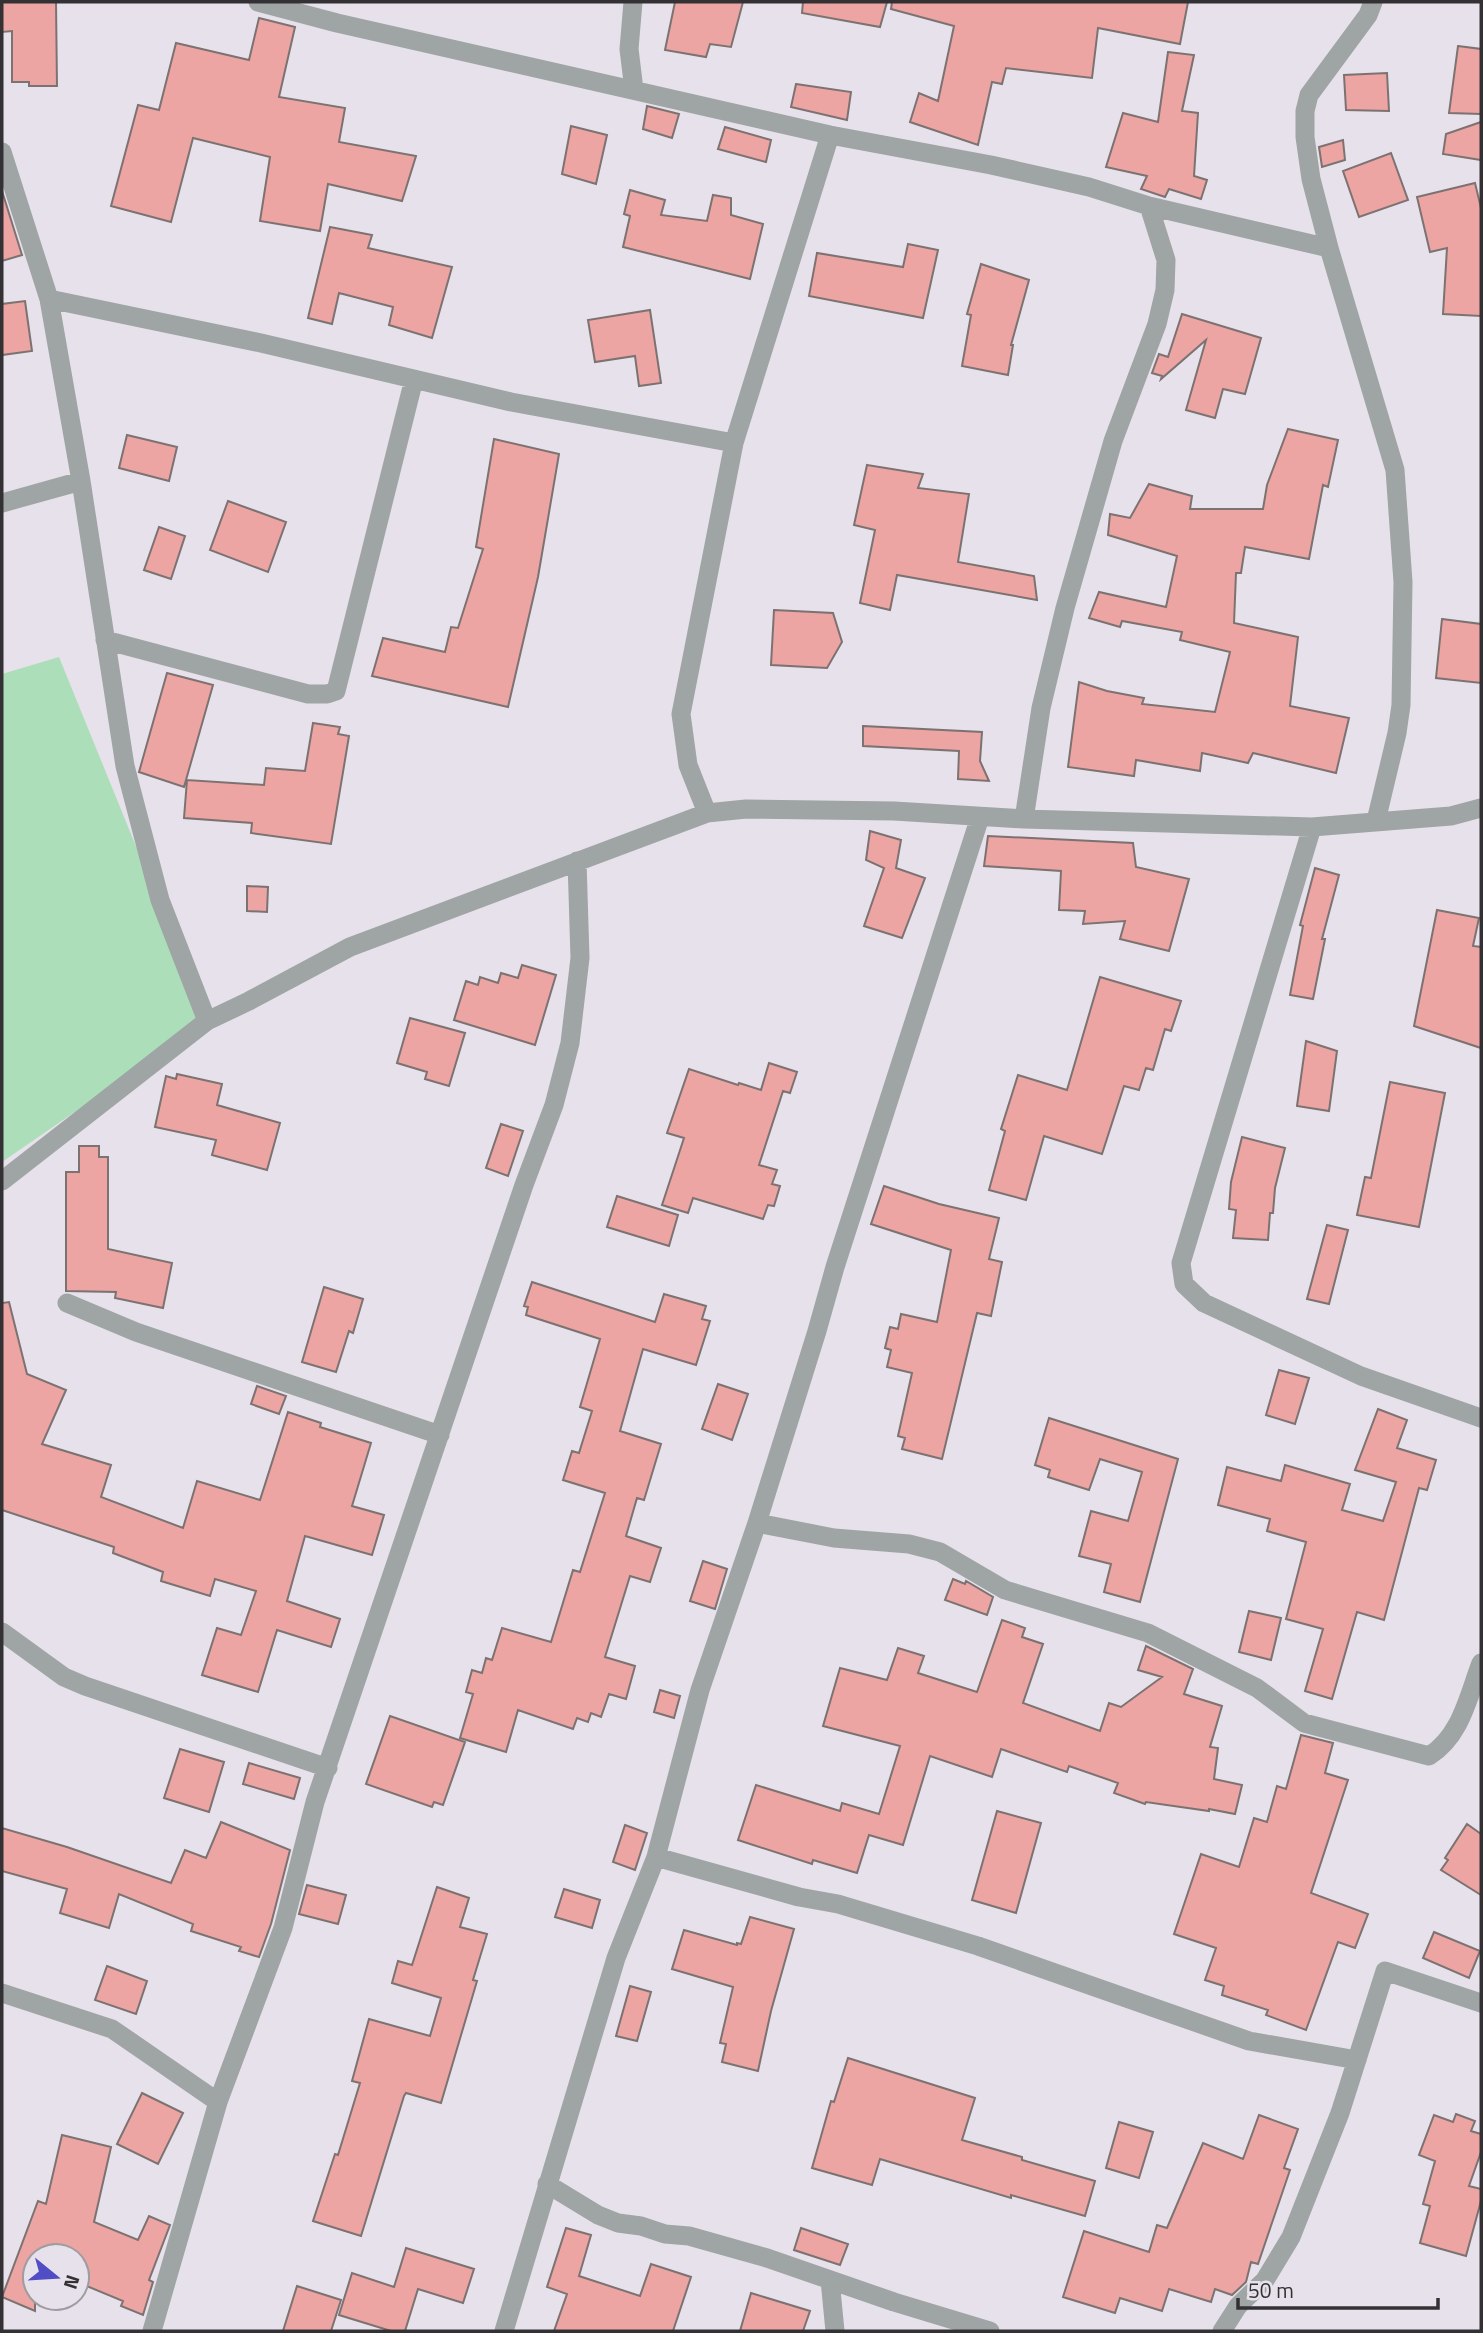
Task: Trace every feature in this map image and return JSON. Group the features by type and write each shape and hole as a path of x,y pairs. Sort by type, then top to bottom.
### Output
{"street":[{"path":"258,2 337,23 830,135 1090,187 1149,206 1329,248"},
{"path":"633,2 629,49 634,90"},
{"path":"1373,2 1368,15 1310,95 1305,111 1305,136 1311,179 1395,470 1398,497 1403,582 1401,705 1376,821"},
{"path":"707,813 688,765 681,714 734,443 830,135"},
{"path":"2,152 49,299 125,766 160,900 207,1021"},
{"path":"1024,819 1041,708 1065,608 1113,441 1157,324 1165,290 1166,260 1149,206"},
{"path":"49,299 261,343 511,402 734,443"},
{"path":"105,640 308,694 336,691 414,379"},
{"path":"2,503 80,481"},
{"path":"2,1181 207,1021 350,947 707,813 746,809 894,811 1024,819 1312,827 1451,816 1481,808"},
{"path":"504,2331 617,1958 656,1857 700,1690 757,1522 835,1267 980,817"},
{"path":"1312,827 1181,1263 1184,1284 1204,1303 1361,1376 1481,1418"},
{"path":"152,2331 218,2102 283,1928 315,1802 524,1185 554,1105 570,1043 580,958 577,861"},
{"path":"67,1303 136,1332 440,1435"},
{"path":"757,1522 834,1538 909,1544 940,1552 1005,1590 1148,1633 1257,1688 1304,1723 1429,1756 1442,1748 1454,1734 1481,1663"},
{"path":"2,1632 64,1677 85,1686 328,1768"},
{"path":"656,1857 799,1897 838,1904 978,1946 1249,2041 1357,2060"},
{"path":"1222,2331 1238,2306 1265,2280 1291,2237 1340,2113 1385,1971 1481,2003"},
{"path":"2,1993 112,2029 218,2102"},
{"path":"547,2184 598,2215 618,2223 641,2226 664,2234 689,2236 767,2258 990,2331"},
{"path":"830,2280 835,2331"}],"green space":[{"path":"59,657 207,1021 2,1162 2,674"}],"building":[{"path":"2,2 56,2 57,86 29,86 29,82 12,82 12,31 2,32"},
{"path":"675,2 743,2 731,47 710,44 706,57 665,50"},
{"path":"803,2 887,2 880,27 802,13"},
{"path":"892,2 1188,2 1180,44 1098,28 1092,78 1006,68 1002,84 992,82 978,145 910,122 919,93 938,101 954,26 891,9"},
{"path":"259,18 295,27 279,97 345,108 339,142 416,156 402,201 328,184 320,231 260,221 270,157 193,138 171,222 111,206 138,105 159,110 176,43 249,60"},
{"path":"1458,46 1481,49 1481,114 1449,113"},
{"path":"1168,52 1194,55 1182,111 1198,113 1194,176 1207,180 1201,199 1169,189 1165,197 1141,189 1147,176 1106,167 1123,113 1158,122"},
{"path":"1387,73 1389,111 1346,110 1344,75"},
{"path":"796,84 851,92 847,120 791,107"},
{"path":"647,106 679,114 672,138 643,129"},
{"path":"1481,122 1481,160 1443,154 1446,134"},
{"path":"571,126 607,135 596,184 562,174"},
{"path":"725,127 771,140 766,162 718,149"},
{"path":"1343,140 1345,160 1322,167 1319,147"},
{"path":"1391,153 1408,200 1359,217 1343,171"},
{"path":"1475,183 1481,208 1481,316 1443,314 1447,248 1430,252 1417,197"},
{"path":"630,190 665,200 661,215 707,221 713,195 731,198 731,215 763,224 750,279 623,247 630,216 624,214"},
{"path":"2,191 22,255 2,261"},
{"path":"330,227 372,235 368,248 452,267 432,338 389,325 393,307 339,293 332,324 308,318"},
{"path":"908,244 938,250 923,318 809,296 817,253 903,267"},
{"path":"981,264 1029,280 1011,345 1008,375 962,366 971,315 967,314"},
{"path":"25,301 32,351 2,355 2,304"},
{"path":"650,310 661,383 639,386 635,356 595,362 588,320"},
{"path":"1182,314 1261,338 1245,394 1223,389 1215,418 1186,410 1206,340 1161,379 1162,376 1152,373 1159,354 1168,357"},
{"path":"1288,429 1338,440 1328,487 1323,485 1309,559 1245,547 1241,573 1236,573 1234,623 1298,637 1290,706 1349,718 1336,773 1253,753 1248,763 1202,753 1200,771 1136,760 1134,776 1068,767 1079,682 1144,698 1142,704 1215,712 1230,652 1180,640 1182,632 1122,621 1120,627 1089,618 1099,592 1166,607 1177,556 1108,535 1110,514 1130,518 1149,484 1192,496 1190,509 1263,509 1267,485"},
{"path":"127,435 177,447 169,481 119,468"},
{"path":"494,439 559,454 538,577 508,707 372,676 383,638 445,652 451,627 458,628 483,549 476,547"},
{"path":"867,465 923,474 918,488 969,494 958,562 1034,576 1037,600 897,575 890,610 860,603 875,530 854,525"},
{"path":"228,501 286,522 268,572 210,550"},
{"path":"159,527 185,536 171,579 144,570"},
{"path":"774,610 833,613 842,642 827,668 771,665"},
{"path":"1442,619 1481,624 1481,683 1436,678"},
{"path":"167,673 213,685 184,787 139,772"},
{"path":"313,723 340,727 338,734 349,736 331,844 251,833 252,823 184,818 187,780 264,785 266,768 305,771"},
{"path":"863,726 982,732 980,761 989,781 958,779 959,751 863,746"},
{"path":"870,831 901,840 896,868 925,878 902,938 864,926 884,868 866,860"},
{"path":"988,836 1133,843 1136,867 1189,879 1169,951 1120,939 1125,921 1083,924 1085,911 1059,910 1061,871 984,866"},
{"path":"1315,868 1339,875 1322,939 1325,939 1313,999 1290,995 1303,926 1300,925"},
{"path":"247,886 268,887 267,912 247,911"},
{"path":"1437,910 1479,918 1473,946 1481,947 1481,1048 1414,1026"},
{"path":"522,965 556,975 535,1045 454,1020 466,981 478,985 480,977 498,983 501,973 518,978"},
{"path":"1100,977 1181,1001 1171,1031 1165,1029 1153,1070 1146,1068 1139,1090 1124,1086 1102,1154 1044,1136 1026,1200 989,1190 1005,1131 1001,1129 1018,1075 1067,1090"},
{"path":"410,1018 465,1033 449,1086 425,1079 427,1072 397,1063"},
{"path":"1306,1041 1337,1051 1329,1111 1297,1106"},
{"path":"769,1063 797,1072 790,1093 783,1091 759,1165 777,1170 772,1184 780,1186 774,1206 768,1205 763,1219 693,1198 688,1213 662,1205 684,1138 667,1133 689,1069 761,1090"},
{"path":"177,1074 222,1084 217,1105 280,1123 267,1170 212,1155 216,1140 155,1127 166,1076 176,1079"},
{"path":"1390,1082 1445,1093 1419,1227 1357,1215 1365,1177 1371,1178"},
{"path":"501,1124 523,1131 508,1176 486,1168"},
{"path":"1242,1137 1285,1148 1275,1188 1273,1213 1270,1213 1268,1240 1233,1238 1236,1210 1229,1209 1231,1182"},
{"path":"79,1146 99,1146 99,1157 108,1157 108,1249 172,1263 163,1308 115,1298 116,1292 66,1291 66,1172 79,1172"},
{"path":"884,1186 939,1204 999,1218 989,1259 1002,1262 991,1316 977,1313 942,1459 902,1449 905,1438 898,1436 912,1373 887,1367 891,1350 885,1348 890,1327 898,1329 901,1314 937,1322 951,1250 871,1224"},
{"path":"617,1196 678,1215 669,1246 607,1227"},
{"path":"1327,1225 1348,1230 1329,1304 1307,1299"},
{"path":"532,1282 655,1322 664,1294 706,1306 702,1319 710,1321 696,1365 643,1349 620,1431 661,1444 644,1500 637,1498 626,1536 661,1548 650,1582 630,1576 605,1657 635,1666 626,1699 609,1694 601,1717 591,1713 588,1722 577,1718 573,1729 518,1710 506,1752 460,1738 473,1694 466,1692 472,1670 482,1673 486,1658 492,1660 502,1628 551,1642 573,1570 580,1572 605,1493 563,1480 572,1451 579,1453 592,1411 580,1407 600,1339 526,1315 528,1307 524,1306"},
{"path":"324,1287 363,1299 353,1333 349,1331 336,1372 302,1362"},
{"path":"9,1302 27,1374 66,1390 42,1444 111,1465 101,1497 183,1528 197,1481 260,1500 288,1412 321,1423 320,1427 371,1443 352,1506 384,1515 372,1555 305,1536 287,1601 340,1619 331,1647 277,1630 258,1692 202,1675 217,1628 241,1635 256,1591 215,1579 210,1596 161,1581 163,1572 113,1553 114,1547 2,1510 2,1303"},
{"path":"1279,1370 1309,1378 1295,1424 1266,1415"},
{"path":"718,1384 748,1394 732,1440 702,1429"},
{"path":"257,1386 286,1396 279,1414 251,1404"},
{"path":"1378,1409 1407,1420 1397,1448 1436,1460 1427,1490 1419,1488 1384,1620 1357,1612 1332,1699 1305,1691 1323,1629 1286,1619 1306,1542 1267,1531 1270,1519 1218,1505 1227,1467 1281,1481 1285,1465 1350,1484 1342,1510 1383,1521 1396,1482 1355,1470"},
{"path":"1049,1418 1178,1459 1140,1602 1104,1592 1111,1564 1079,1556 1091,1511 1128,1521 1142,1472 1100,1459 1089,1490 1048,1477 1050,1470 1035,1465"},
{"path":"703,1561 727,1569 715,1609 690,1601"},
{"path":"953,1579 965,1584 966,1581 993,1597 987,1615 945,1600"},
{"path":"1249,1611 1281,1618 1271,1660 1239,1652"},
{"path":"1002,1620 1025,1628 1022,1637 1043,1644 1023,1703 1100,1731 1109,1703 1121,1707 1162,1677 1138,1670 1146,1646 1193,1669 1184,1694 1222,1706 1210,1747 1218,1748 1214,1779 1242,1785 1235,1814 1145,1804 1114,1793 1118,1783 1069,1766 1067,1772 1001,1749 992,1777 930,1756 903,1845 869,1835 857,1873 813,1860 812,1864 738,1840 756,1785 840,1811 842,1803 879,1814 900,1746 823,1726 840,1668 887,1680 898,1648 924,1656 918,1673 977,1692"},
{"path":"660,1690 680,1696 674,1718 654,1712"},
{"path":"390,1716 465,1742 443,1805 434,1802 432,1807 366,1784"},
{"path":"1301,1735 1333,1743 1325,1773 1348,1780 1311,1893 1368,1914 1355,1948 1338,1942 1306,2030 1266,2015 1268,2010 1222,1995 1224,1986 1205,1980 1216,1948 1174,1934 1201,1854 1239,1867 1254,1818 1267,1822 1277,1786 1286,1789"},
{"path":"180,1749 224,1762 209,1812 164,1798"},
{"path":"249,1763 300,1778 294,1799 243,1784"},
{"path":"997,1811 1041,1823 1016,1913 972,1900"},
{"path":"221,1822 290,1850 271,1924 259,1957 239,1951 241,1947 191,1931 193,1924 119,1894 109,1928 60,1913 67,1889 2,1871 2,1828 171,1883 185,1850 206,1858"},
{"path":"1467,1824 1481,1834 1481,1895 1441,1870 1448,1860 1445,1858"},
{"path":"625,1825 647,1833 635,1870 613,1862"},
{"path":"307,1885 346,1895 338,1924 299,1914"},
{"path":"437,1887 469,1898 460,1927 487,1934 473,1980 477,1981 441,2103 406,2093 404,2096 361,2236 313,2221 335,2154 338,2155 360,2083 352,2081 369,2019 430,2036 441,1998 392,1983 398,1961 412,1965"},
{"path":"564,1889 600,1900 592,1928 555,1917"},
{"path":"750,1917 794,1929 771,2011 758,2071 722,2062 726,2044 720,2043 733,1987 672,1969 684,1930 737,1945 741,1944"},
{"path":"1434,1932 1480,1951 1469,1978 1423,1958"},
{"path":"107,1966 147,1981 136,2014 95,2000"},
{"path":"630,1986 651,1992 637,2041 616,2036"},
{"path":"848,2058 975,2098 962,2140 1095,2181 1085,2216 1011,2195 1011,2198 880,2159 872,2185 812,2168 831,2101 834,2102"},
{"path":"142,2093 183,2113 158,2164 117,2144"},
{"path":"1456,2114 1475,2121 1471,2131 1481,2134 1481,2152 1469,2186 1481,2189 1481,2201 1466,2256 1420,2243 1430,2206 1423,2204 1435,2161 1419,2155 1434,2115 1453,2122"},
{"path":"1259,2115 1298,2129 1284,2168 1290,2170 1258,2264 1251,2262 1246,2282 1232,2295 1215,2289 1211,2302 1169,2289 1162,2311 1120,2298 1115,2313 1063,2297 1084,2231 1149,2252 1157,2225 1167,2228 1203,2143 1243,2159"},
{"path":"1119,2122 1153,2132 1139,2178 1106,2168"},
{"path":"62,2135 111,2147 94,2222 138,2240 149,2216 170,2225 149,2280 153,2282 143,2315 121,2306 123,2301 91,2288 91,2242 23,2242 38,2201 46,2204"},
{"path":"566,2228 591,2235 579,2276 640,2296 651,2264 691,2277 673,2331 554,2331 567,2294 547,2287"},
{"path":"801,2228 848,2244 840,2265 794,2250"},
{"path":"21,2246 21,2305 2,2297"},
{"path":"406,2248 474,2269 463,2303 418,2289 405,2331 391,2331 339,2315 352,2273 394,2287"},
{"path":"297,2286 341,2300 331,2331 283,2331"},
{"path":"751,2293 810,2311 803,2331 740,2331"}]}
